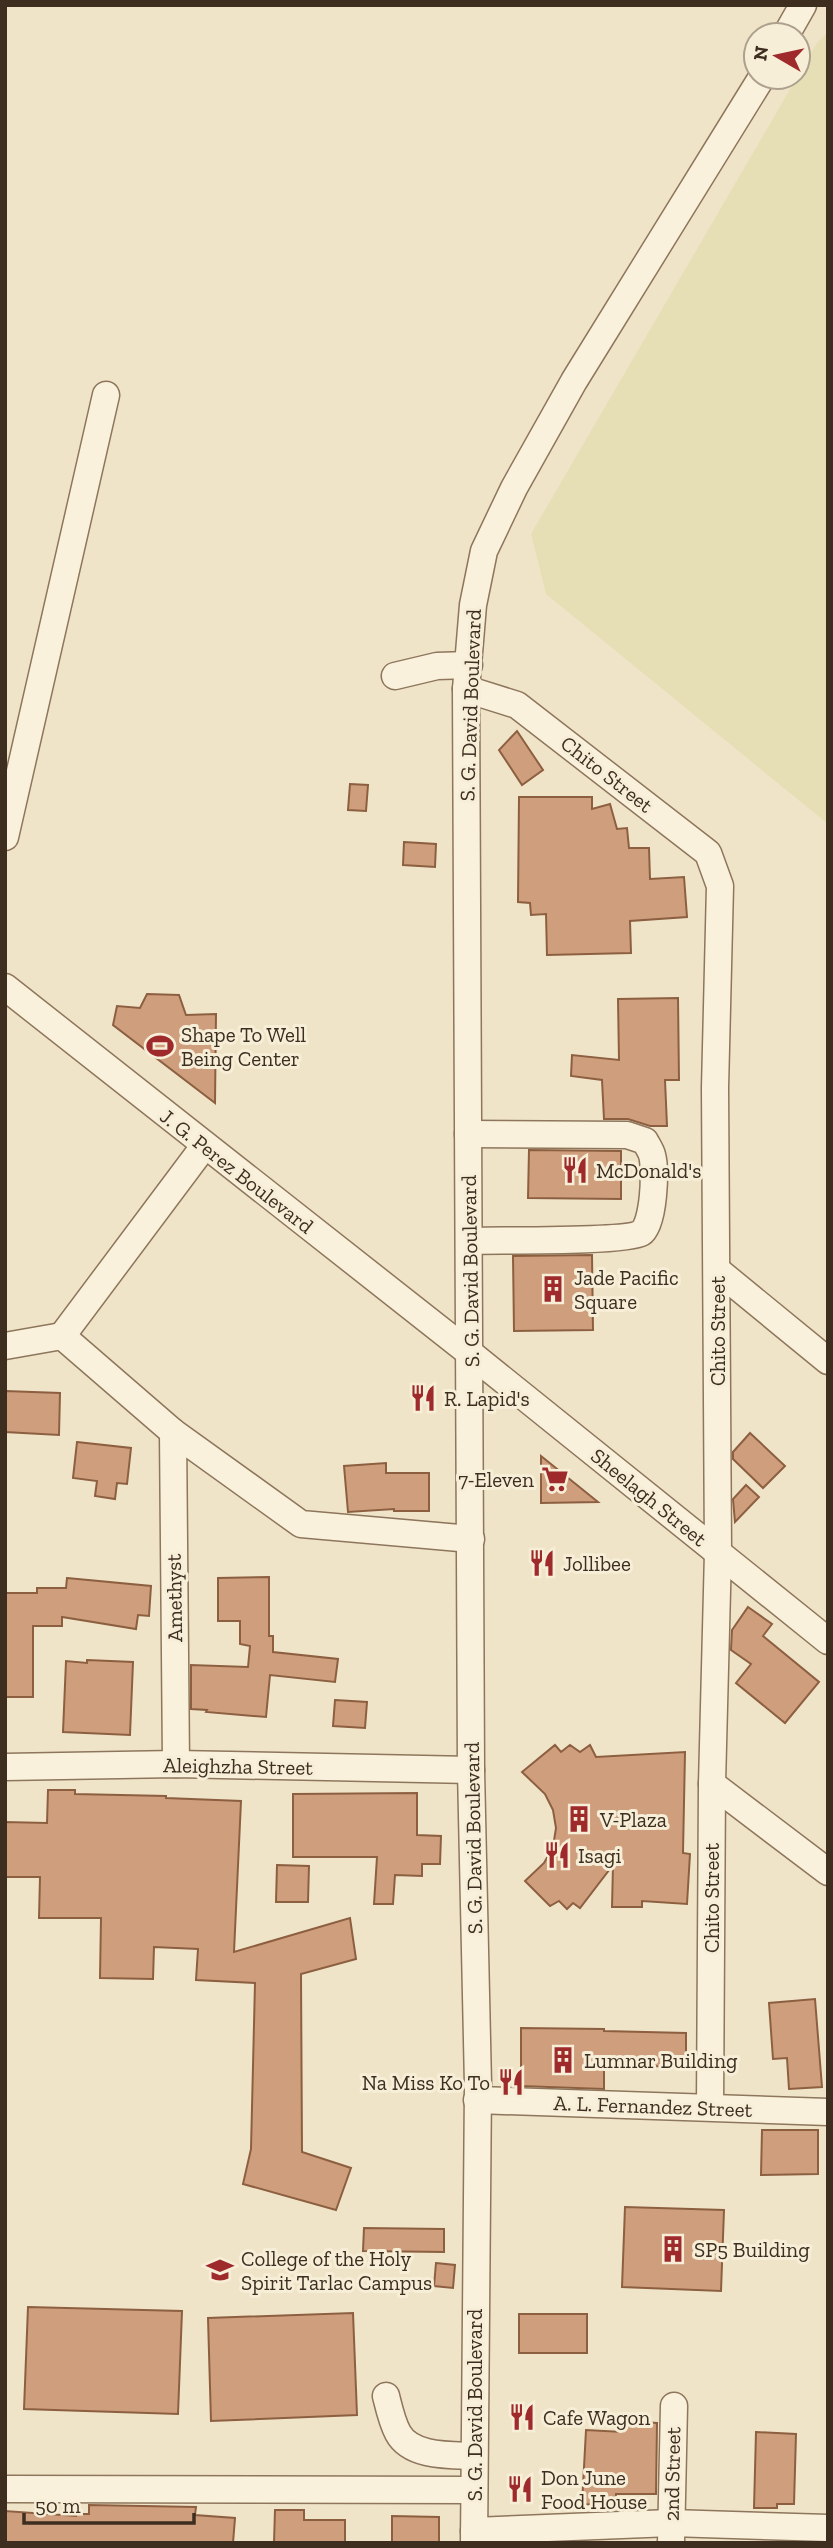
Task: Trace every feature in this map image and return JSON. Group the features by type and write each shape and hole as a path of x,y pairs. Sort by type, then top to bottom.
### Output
{"street":[{"path":"794,21 803,5"},
{"name":"S. G. David Boulevard","path":"474,2537 477,2101 471,1770 468,1134 468,677 473,605 484,551 514,488 581,369 753,91"},
{"path":"5,837 106,395"},
{"path":"395,676 437,666 468,677"},
{"name":"Chito Street","path":"468,677 517,705 708,853 720,886 715,1088 718,1552 712,1784 710,2107"},
{"name":"J. G. Perez Boulevard","path":"5,987 471,1354"},
{"path":"468,1134 627,1135 645,1141 652,1156 652,1206 648,1227 640,1234 469,1241"},
{"path":"5,1346 62,1336 205,1145"},
{"path":"717,1269 828,1361"},
{"path":"62,1336 173,1432 301,1524 471,1539"},
{"name":"Sheelagh Street","path":"471,1354 828,1641"},
{"name":"Amethyst","path":"173,1432 176,1764"},
{"name":"Aleighzha Street","path":"5,1767 176,1764 471,1770"},
{"path":"712,1784 828,1872"},
{"name":"A. L. Fernandez Street","path":"477,2101 828,2112"},
{"path":"386,2396 399,2435 419,2450 433,2454 474,2456"},
{"name":"2nd Street","path":"671,2533 674,2406"},
{"path":"5,2489 473,2490"},
{"path":"474,2537 828,2528"}],"shaded area":[{"path":"828,32 828,824 546,594 531,534 789,91 812,91 812,52"}],"building":[{"path":"517,731 543,770 522,785 499,750"},
{"path":"350,784 368,785 366,811 348,810"},
{"path":"519,797 592,797 592,809 610,804 617,829 627,828 629,848 649,848 650,879 684,877 687,917 630,921 631,953 547,955 546,914 531,915 530,903 518,902"},
{"path":"404,842 436,844 435,867 403,865"},
{"path":"147,994 179,995 186,1015 216,1014 215,1103 113,1025 117,1006 140,1008"},
{"path":"678,998 679,1080 665,1080 667,1126 650,1126 628,1119 604,1119 602,1080 571,1076 572,1055 619,1060 618,999"},
{"name":"McDonald's","path":"529,1150 621,1151 621,1199 528,1198"},
{"name":"Jade Pacific Square","path":"592,1255 593,1330 514,1331 513,1256"},
{"path":"5,1391 60,1393 59,1435 5,1432"},
{"path":"750,1433 785,1466 763,1488 733,1459 733,1452"},
{"path":"77,1442 131,1448 127,1484 117,1483 115,1499 95,1496 97,1481 73,1478"},
{"name":"7-Eleven","path":"541,1456 598,1502 541,1503"},
{"path":"386,1463 386,1473 429,1473 429,1511 394,1509 348,1512 344,1466"},
{"path":"746,1485 759,1497 735,1522 733,1499"},
{"path":"269,1577 269,1636 273,1636 273,1652 338,1659 335,1682 270,1675 266,1717 191,1709 191,1665 248,1667 250,1646 240,1644 240,1621 218,1621 218,1578"},
{"path":"67,1578 151,1586 149,1616 138,1615 136,1629 62,1617 62,1626 33,1626 33,1697 5,1697 5,1593 37,1593 37,1588 66,1588"},
{"path":"748,1607 772,1624 763,1636 819,1682 785,1723 736,1683 751,1664 731,1650 732,1630"},
{"path":"87,1660 133,1662 130,1735 63,1732 66,1661 87,1663"},
{"path":"335,1700 367,1702 365,1728 333,1726"},
{"path":"555,1745 561,1752 570,1745 580,1752 590,1745 596,1757 685,1752 683,1853 690,1854 687,1904 642,1901 642,1907 612,1907 613,1865 580,1908 573,1903 567,1909 559,1901 550,1906 525,1881 544,1863 553,1847 556,1828 553,1810 545,1794 522,1772"},
{"path":"48,1790 75,1790 75,1794 241,1801 234,1952 350,1918 356,1959 301,1974 302,2152 351,2168 336,2210 243,2184 251,2149 255,1983 196,1980 198,1949 154,1947 153,1979 100,1978 101,1918 39,1918 40,1877 5,1877 5,1822 47,1823"},
{"path":"417,1793 417,1835 441,1836 440,1864 422,1864 422,1876 395,1875 393,1904 374,1904 377,1857 293,1857 293,1794"},
{"path":"277,1865 309,1866 308,1902 276,1902"},
{"path":"815,1999 822,2087 789,2089 787,2058 773,2059 769,2003"},
{"name":"Lumnar Building","path":"521,2028 686,2033 686,2067 604,2065 604,2089 521,2086"},
{"path":"762,2130 818,2130 818,2174 761,2175"},
{"name":"SP5 Building","path":"625,2207 724,2210 721,2291 622,2287"},
{"path":"364,2228 444,2229 444,2252 363,2251"},
{"path":"436,2263 455,2265 453,2288 434,2286"},
{"path":"28,2307 182,2311 178,2414 24,2409"},
{"path":"353,2313 357,2415 211,2421 208,2318"},
{"path":"519,2314 587,2314 587,2353 519,2353"},
{"path":"624,2421 657,2423 656,2494 616,2494 615,2506 582,2504 586,2430 623,2432"},
{"path":"756,2432 796,2434 794,2504 777,2504 777,2508 754,2508"},
{"path":"89,2505 196,2507 195,2515 235,2518 233,2543 5,2543 5,2511 76,2516 89,2514"},
{"path":"275,2510 304,2510 304,2520 345,2520 345,2543 274,2543"},
{"path":"392,2516 439,2517 439,2543 392,2543"}],"place":[{"name":"Shape To Well Being Center","path":"160,1046"},
{"name":"McDonald's","path":"575,1170"},
{"name":"Jade Pacific Square","path":"553,1289"},
{"name":"R. Lapid's","path":"423,1398"},
{"name":"7-Eleven","path":"555,1479"},
{"name":"Jollibee","path":"542,1563"},
{"name":"V-Plaza","path":"579,1819"},
{"name":"Isagi","path":"557,1855"},
{"name":"Lumnar Building","path":"563,2060"},
{"name":"Na Miss Ko To","path":"511,2082"},
{"name":"SP5 Building","path":"673,2249"},
{"name":"College of the Holy Spirit Tarlac Campus","path":"220,2270"},
{"name":"Cafe Wagon","path":"522,2417"},
{"name":"Don June Food House","path":"520,2489"}]}
